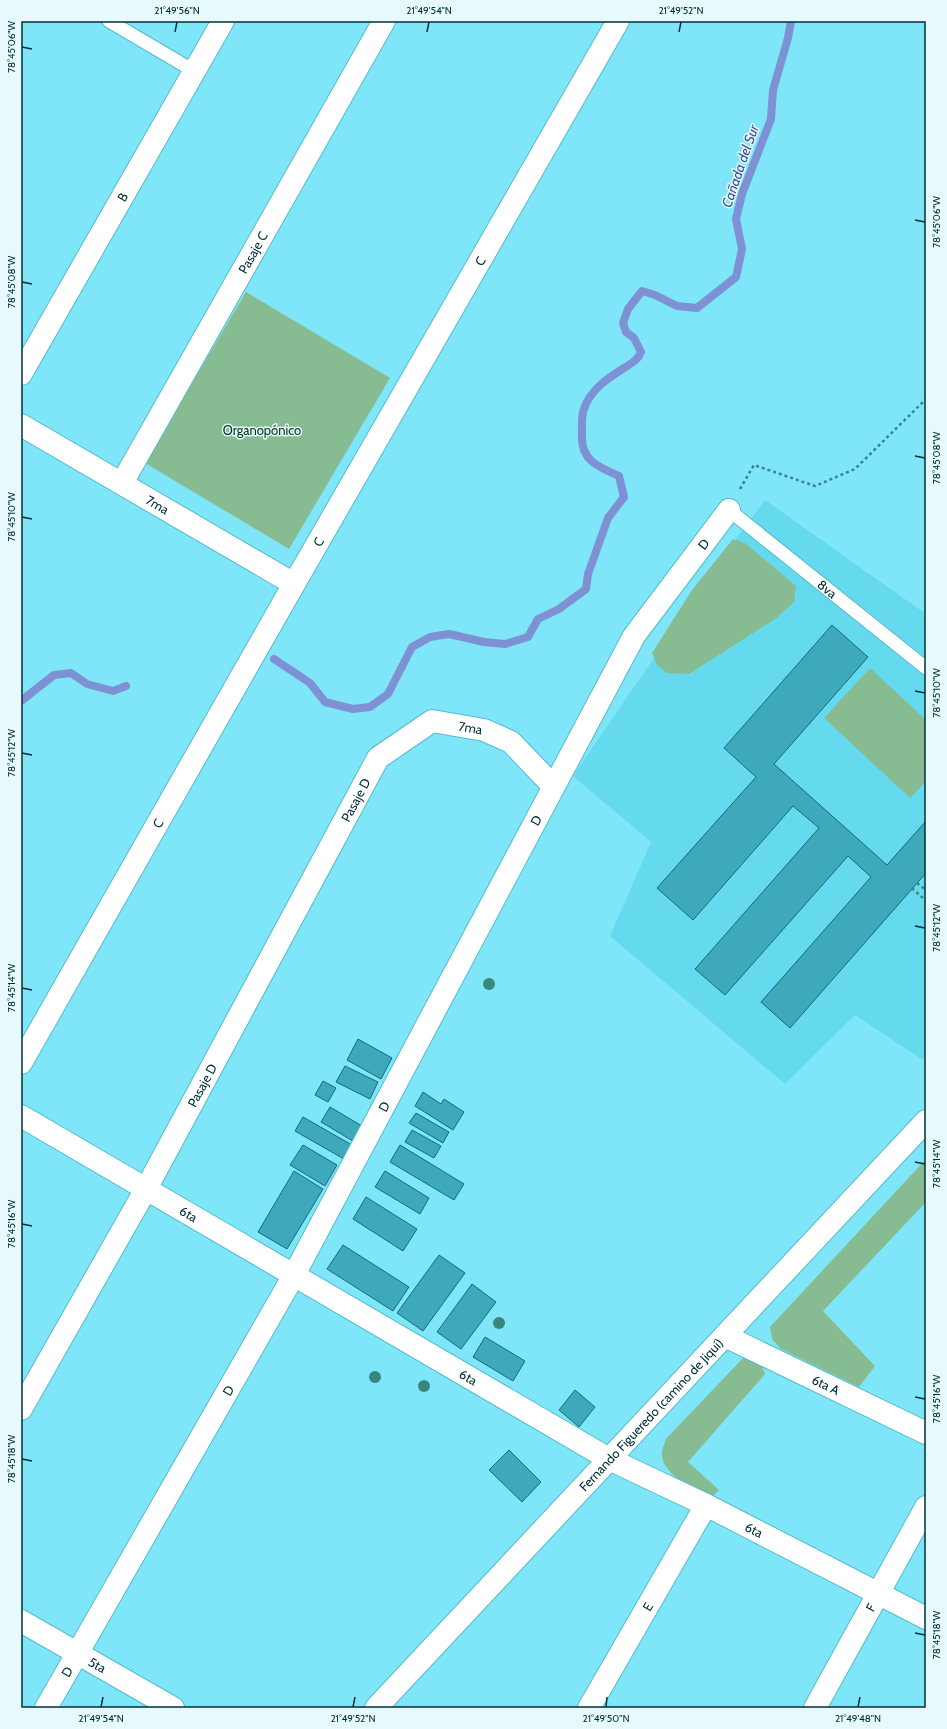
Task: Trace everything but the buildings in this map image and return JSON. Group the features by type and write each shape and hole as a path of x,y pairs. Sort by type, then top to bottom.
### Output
{"street":[{"name":"B","path":"21,374 223,21"},
{"name":"Pasaje C","path":"122,484 384,21"},
{"name":"C","path":"21,1064 294,584 618,21"},
{"name":"7ma","path":"21,425 294,584"},
{"name":"D","path":"46,1708 294,1276 634,636 728,510"},
{"name":"7ma","path":"378,758 432,721 484,730 511,742 553,786"},
{"name":"Pasaje D","path":"21,1409 146,1189 378,758"},
{"name":"6ta","path":"21,1116 609,1459 706,1505 926,1618"},
{"name":"Fernando Figueredo (camino de Jiquí)","path":"376,1708 926,1121"},
{"name":"6ta A","path":"725,1336 926,1433"},
{"name":"E","path":"589,1708 706,1505"},
{"name":"F","path":"815,1708 926,1506"},
{"name":"5ta","path":"21,1621 173,1708"}],"lane":[{"path":"109,21 194,71"},
{"name":"8va","path":"728,510 926,668"}],"path":[{"path":"728,510 754,465 815,486 855,469 926,398"},
{"path":"917,883 926,890"},
{"path":"912,888 926,901"}],"shaded area":[{"path":"765,500 926,614 926,1057 923,1060 855,1015 785,1084 610,936 651,842 573,776 732,544"}],"green space":[{"name":"Organopónico","path":"246,292 390,378 289,549 145,463"},
{"path":"733,539 745,543 796,586 794,602 775,619 689,674 667,673 657,665 652,653 692,590"},
{"path":"870,668 926,720 926,781 910,798 824,718"},
{"path":"926,1159 926,1202 823,1311 875,1366 859,1387 781,1349 772,1339 770,1327"},
{"path":"744,1357 761,1364 765,1374 688,1462 719,1490 710,1499 679,1480 672,1473 666,1466 662,1451 666,1439"}],"waterway":[{"name":"Cañada del Sur","path":"274,659 310,683 325,702 353,709 370,707 388,694 412,647 430,637 449,634 484,642 505,644 528,637 538,619 559,609 586,589 588,574 608,518 624,497 619,476 598,466 587,456 584,450 582,443 582,415 584,409 587,402 600,385 640,355 641,352 634,338 626,332 623,323 628,309 642,291 655,295 677,306 697,308 736,277 742,249 736,219 742,194 771,119 773,90 788,38 791,21"},
{"name":"Cañada del Sur","path":"21,701 54,675 71,673 87,684 113,691 126,686"}]}
